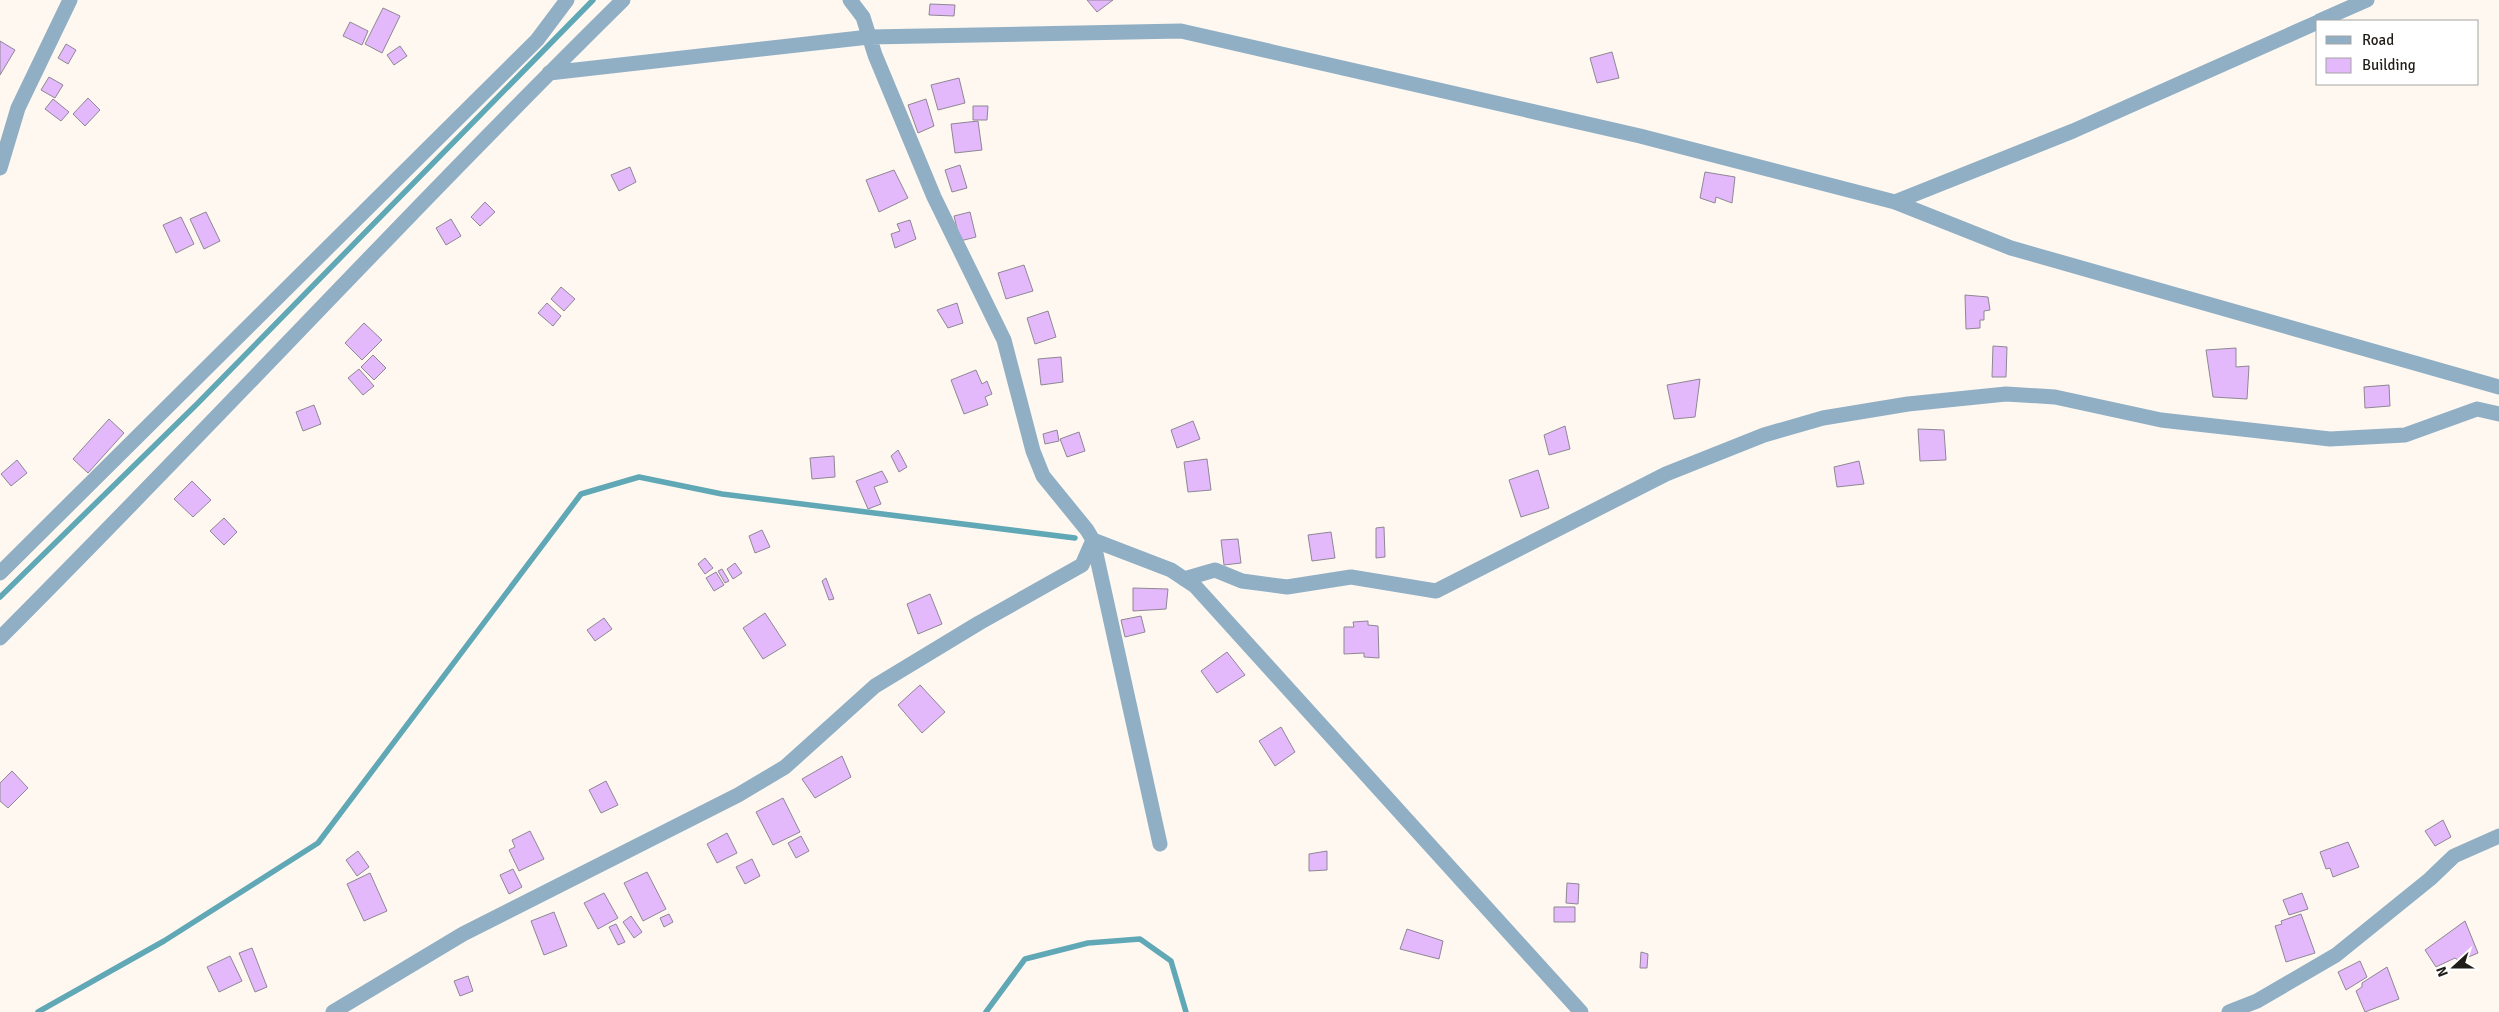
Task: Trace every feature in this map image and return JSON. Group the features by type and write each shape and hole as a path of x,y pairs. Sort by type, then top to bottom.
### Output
{"street":[{"path":"0,168 18,108 70,0"},
{"path":"0,573 536,40 567,0"},
{"path":"0,638 549,73 623,0"},
{"path":"850,0 863,17 934,197 1004,340 1033,451 1043,476 1088,530 1093,540 1160,844"},
{"path":"2322,20 2367,0"},
{"path":"1895,202 2073,131 2316,23"},
{"path":"549,73 870,37 1181,31 1611,130 1895,202 2011,248 2499,387"},
{"path":"1184,579 1214,570 1242,581 1287,587 1350,577 1436,591 1666,474 1755,438 1823,418 1908,404 2006,394 2055,397 2161,420 2330,439 2405,435 2477,409 2499,414"},
{"path":"1093,540 1171,570 1195,586 1581,1012"},
{"path":"333,1012 463,934 738,795 785,767 875,686 978,623 1082,565 1093,540"},
{"path":"2229,1012 2257,1001 2336,955 2430,879 2454,856 2499,836"}],"building":[{"path":"1087,0 1113,0 1097,12"},
{"path":"930,4 955,5 954,16 929,15"},
{"path":"383,8 400,16 382,53 365,44"},
{"path":"350,22 368,31 362,45 343,36"},
{"path":"0,41 15,50 0,75"},
{"path":"66,44 76,50 68,64 58,58"},
{"path":"400,46 407,56 394,65 387,55"},
{"path":"1612,52 1619,78 1597,83 1590,58"},
{"path":"49,77 63,85 55,98 41,90"},
{"path":"959,78 965,103 938,110 931,85"},
{"path":"88,98 100,110 85,126 73,114"},
{"path":"53,99 69,112 61,121 45,109"},
{"path":"926,99 934,126 918,133 908,105"},
{"path":"973,106 988,106 987,120 973,120"},
{"path":"978,121 982,150 955,153 951,124"},
{"path":"960,165 967,188 952,192 945,170"},
{"path":"630,167 636,182 619,191 611,175"},
{"path":"894,170 908,198 879,212 866,180"},
{"path":"1705,172 1735,177 1732,203 1716,197 1715,203 1700,198"},
{"path":"485,202 495,212 480,226 471,217"},
{"path":"206,212 220,241 204,249 190,219"},
{"path":"970,212 976,237 960,241 954,216"},
{"path":"181,217 194,244 176,253 163,225"},
{"path":"451,219 461,236 446,245 436,228"},
{"path":"910,220 916,239 895,248 891,234 900,231 897,224"},
{"path":"1024,265 1033,291 1006,299 998,273"},
{"path":"561,287 575,299 564,311 551,299"},
{"path":"1965,295 1988,297 1990,310 1984,311 1984,320 1980,320 1980,328 1966,329"},
{"path":"547,303 561,316 553,326 538,313"},
{"path":"957,303 963,323 948,328 937,310"},
{"path":"1048,311 1056,337 1035,344 1027,318"},
{"path":"364,323 382,340 362,360 345,343"},
{"path":"1993,346 2007,347 2006,377 1992,377"},
{"path":"2236,348 2236,367 2249,366 2247,399 2213,397 2206,350"},
{"path":"373,355 386,368 374,380 361,367"},
{"path":"1061,357 1063,382 1041,385 1038,359"},
{"path":"359,369 374,386 363,395 348,378"},
{"path":"976,370 982,384 987,381 992,394 985,397 988,405 964,414 951,380"},
{"path":"1700,379 1695,417 1674,419 1667,385"},
{"path":"2389,385 2390,406 2365,408 2364,387"},
{"path":"314,405 321,424 303,431 296,412"},
{"path":"109,419 124,433 88,473 73,459"},
{"path":"1193,421 1200,439 1177,448 1171,430"},
{"path":"1565,426 1570,449 1549,455 1544,435"},
{"path":"1918,429 1944,430 1946,460 1920,461"},
{"path":"1057,430 1059,441 1045,444 1043,434"},
{"path":"1079,432 1085,451 1067,457 1060,439"},
{"path":"898,450 907,467 899,472 891,456"},
{"path":"834,456 835,477 812,479 810,458"},
{"path":"1207,459 1211,490 1188,492 1184,462"},
{"path":"17,460 27,473 11,486 1,474"},
{"path":"1859,461 1864,484 1837,487 1834,467"},
{"path":"1538,470 1549,508 1521,517 1509,480"},
{"path":"882,471 888,482 874,487 881,504 868,509 856,481"},
{"path":"192,481 211,500 193,517 174,499"},
{"path":"224,518 237,532 224,545 210,531"},
{"path":"1384,527 1385,557 1376,558 1376,528"},
{"path":"762,530 770,547 755,553 749,536"},
{"path":"1331,532 1335,558 1312,561 1308,535"},
{"path":"1238,539 1241,563 1224,565 1221,540"},
{"path":"705,558 713,568 705,574 698,564"},
{"path":"735,563 742,573 733,579 727,569"},
{"path":"722,569 729,581 725,583 718,571"},
{"path":"716,572 724,585 714,591 706,578"},
{"path":"826,578 834,599 829,600 822,581"},
{"path":"1133,588 1168,589 1166,609 1133,611"},
{"path":"930,594 942,624 918,634 907,604"},
{"path":"765,613 786,645 763,659 743,628"},
{"path":"1141,616 1145,632 1125,637 1121,620"},
{"path":"604,618 612,629 595,641 587,630"},
{"path":"1368,621 1368,625 1378,626 1379,658 1364,657 1364,653 1344,654 1344,627 1354,627 1353,622"},
{"path":"1227,652 1245,675 1217,693 1201,671"},
{"path":"920,685 945,712 922,733 898,705"},
{"path":"1281,727 1295,752 1275,766 1259,741"},
{"path":"842,756 851,777 815,798 802,779"},
{"path":"12,771 28,788 8,808 0,801 0,783"},
{"path":"606,781 618,805 601,813 589,790"},
{"path":"783,798 800,832 773,845 756,812"},
{"path":"2443,820 2451,837 2435,846 2425,831"},
{"path":"530,831 544,859 519,871 509,850 515,847 512,840"},
{"path":"727,833 737,853 717,863 707,844"},
{"path":"801,836 809,851 796,858 788,843"},
{"path":"2348,842 2359,867 2333,877 2330,868 2326,869 2320,852"},
{"path":"358,851 369,867 357,876 346,860"},
{"path":"1327,851 1327,870 1309,871 1309,854"},
{"path":"752,859 760,876 745,884 736,867"},
{"path":"513,869 522,887 509,894 500,875"},
{"path":"647,872 666,909 643,921 624,883"},
{"path":"370,873 387,911 364,921 347,884"},
{"path":"1567,883 1579,884 1578,904 1566,903"},
{"path":"604,893 618,918 598,929 584,903"},
{"path":"2302,893 2308,909 2289,915 2283,900"},
{"path":"1554,907 1575,907 1575,922 1554,922"},
{"path":"554,912 567,946 544,955 531,921"},
{"path":"669,914 673,922 664,927 660,918"},
{"path":"2301,914 2315,953 2286,962 2275,926 2282,924 2281,921"},
{"path":"631,916 642,932 634,938 623,922"},
{"path":"2465,921 2478,953 2459,961 2455,958 2436,967 2425,950"},
{"path":"616,924 625,942 618,945 609,927"},
{"path":"1407,929 1443,941 1439,959 1400,949"},
{"path":"252,948 267,987 255,992 239,953"},
{"path":"1641,952 1648,954 1647,968 1640,968"},
{"path":"230,956 242,981 219,992 207,967"},
{"path":"2360,961 2367,977 2346,990 2338,972"},
{"path":"2387,967 2399,999 2365,1012 2356,991 2362,987 2362,983"},
{"path":"468,976 473,991 460,996 454,981"}],"waterway":[{"path":"0,597 197,404 593,0"},
{"path":"38,1012 164,941 318,843 581,494 639,477 722,494 1075,538"},
{"path":"986,1012 1025,959 1088,943 1140,939 1171,961 1186,1012"}]}
